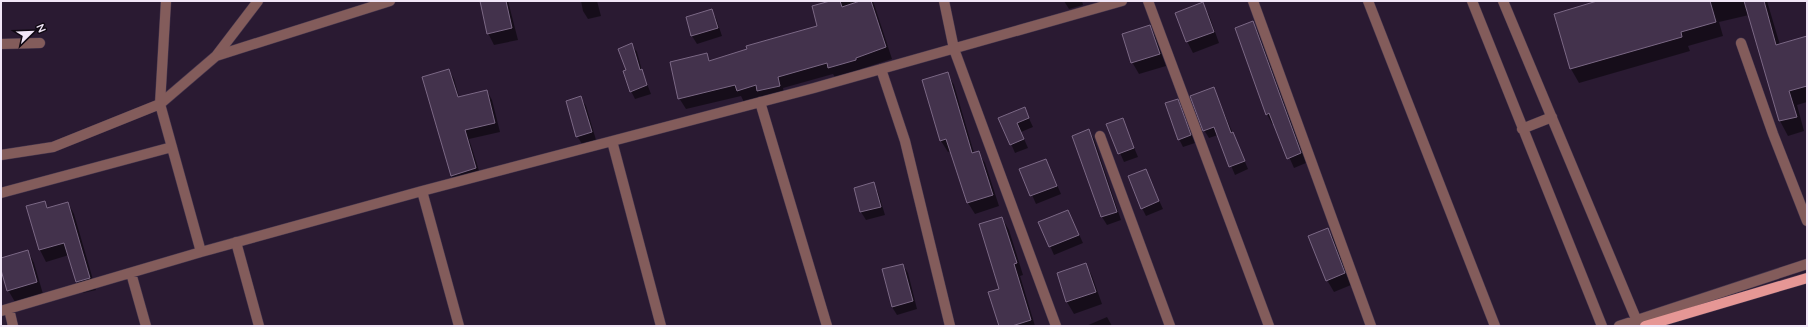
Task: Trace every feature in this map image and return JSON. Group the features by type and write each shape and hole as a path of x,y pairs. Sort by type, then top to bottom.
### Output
{"main road":[{"path":"1645,326 1807,278"}],"street":[{"path":"166,1 160,104 201,252"},
{"path":"1,155 53,147 160,104 216,56 258,1"},
{"path":"216,56 390,1"},
{"path":"944,1 954,49 1056,326"},
{"path":"13,326 5,310 201,252 422,191 760,102 1122,1"},
{"path":"1148,1 1269,326"},
{"path":"1253,1 1372,326"},
{"path":"1368,1 1495,326"},
{"path":"1472,1 1602,326"},
{"path":"1503,1 1637,323"},
{"path":"1,44 40,43"},
{"path":"1741,43 1772,134 1807,222"},
{"path":"881,69 905,141 950,326"},
{"path":"760,102 827,326"},
{"path":"1522,129 1552,118"},
{"path":"1100,136 1170,326"},
{"path":"612,141 661,326"},
{"path":"1,193 172,147"},
{"path":"422,191 459,326"},
{"path":"236,242 259,326"},
{"path":"1619,326 1637,323 1807,264"},
{"path":"131,273 146,326"}],"building":[{"path":"480,1 506,1 512,28 487,34"},
{"path":"830,1 840,1 842,7 860,1 871,1 886,47 856,58 856,60 828,68 827,63 778,77 780,86 757,91 756,85 737,91 735,85 678,99 670,62 707,53 709,61 747,49 746,46 817,26 812,6"},
{"path":"1597,1 1710,1 1716,22 1681,32 1682,37 1570,69 1554,14"},
{"path":"1744,1 1764,1 1776,45 1807,36 1807,86 1789,91 1797,117 1779,121"},
{"path":"1203,2 1214,32 1186,42 1175,13"},
{"path":"712,9 718,28 691,36 686,17"},
{"path":"1253,21 1301,153 1287,159 1269,113 1266,115 1235,28"},
{"path":"1150,25 1160,54 1131,63 1122,34"},
{"path":"632,43 640,70 642,69 647,85 630,92 623,71 626,70 618,49"},
{"path":"449,69 458,97 487,90 495,123 465,130 476,168 451,176 422,77"},
{"path":"948,72 972,153 979,151 993,195 967,203 946,139 940,141 922,80"},
{"path":"1214,87 1231,133 1233,132 1245,161 1229,167 1214,127 1203,131 1190,96"},
{"path":"581,96 592,132 576,137 566,101"},
{"path":"1178,99 1191,135 1178,140 1165,103"},
{"path":"1025,107 1029,118 1017,123 1024,139 1010,145 998,118"},
{"path":"1123,118 1134,148 1118,154 1106,124"},
{"path":"1089,129 1117,212 1101,217 1072,136"},
{"path":"1046,159 1057,186 1030,196 1019,169"},
{"path":"1146,169 1159,201 1141,209 1128,176"},
{"path":"874,182 881,207 860,212 854,188"},
{"path":"45,201 47,208 68,202 90,278 76,282 64,243 39,250 26,206"},
{"path":"1068,210 1079,235 1049,247 1038,222"},
{"path":"1002,217 1017,263 1014,264 1031,320 1012,326 999,326 988,292 999,289 979,224"},
{"path":"1328,228 1345,273 1326,281 1308,236"},
{"path":"28,250 37,282 7,291 1,270 1,258"},
{"path":"1086,263 1096,292 1066,302 1057,273"},
{"path":"903,264 913,301 892,307 882,269"}]}
